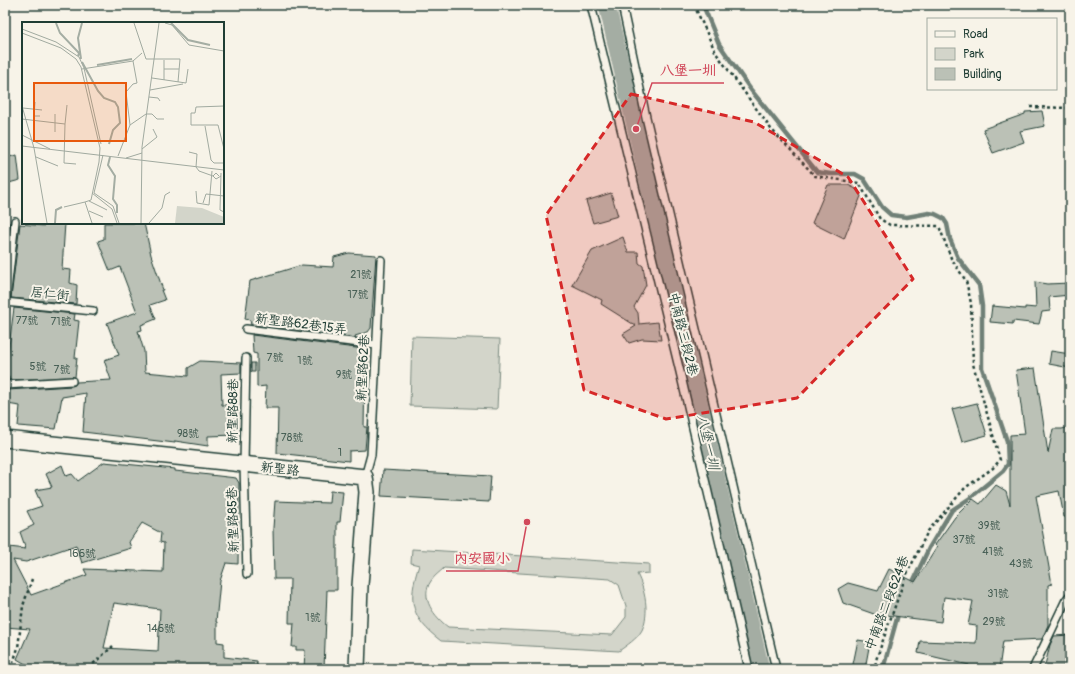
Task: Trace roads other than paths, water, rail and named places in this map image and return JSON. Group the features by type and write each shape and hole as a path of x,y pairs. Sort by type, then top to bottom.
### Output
{"street":[{"name":"新聖路","path":"5,439 365,477"},
{"path":"357,669 360,586 367,492 365,477"}],"lane":[{"name":"中南路三段2巷","path":"591,5 680,372 749,669"},
{"path":"622,5 646,117 776,669"},
{"path":"5,304 15,221"},
{"name":"新聖路62巷","path":"365,477 371,455 381,260"},
{"name":"居仁街","path":"5,304 93,311"},
{"name":"新聖路62巷15弄","path":"246,330 376,345"},
{"name":"新聖路88巷","path":"244,464 246,358"},
{"path":"5,385 72,382"},
{"name":"新聖路85巷","path":"244,464 247,574"},
{"path":"1033,669 1066,600 1070,595"}],"waterway":[{"name":"八堡一圳","path":"607,5 761,669"},
{"path":"703,5 719,44 751,90 817,172 831,174 855,174 864,179 882,207 891,215 907,217 929,213 943,218 947,224 950,239 958,258 979,285 982,306 982,368 1007,441 1008,464 1003,471 970,498 952,510 929,548 911,586"},
{"path":"883,669 899,611"}],"place":[{"name":"八堡一圳","path":"636,129"},
{"name":"內安國小","path":"527,522"}]}
